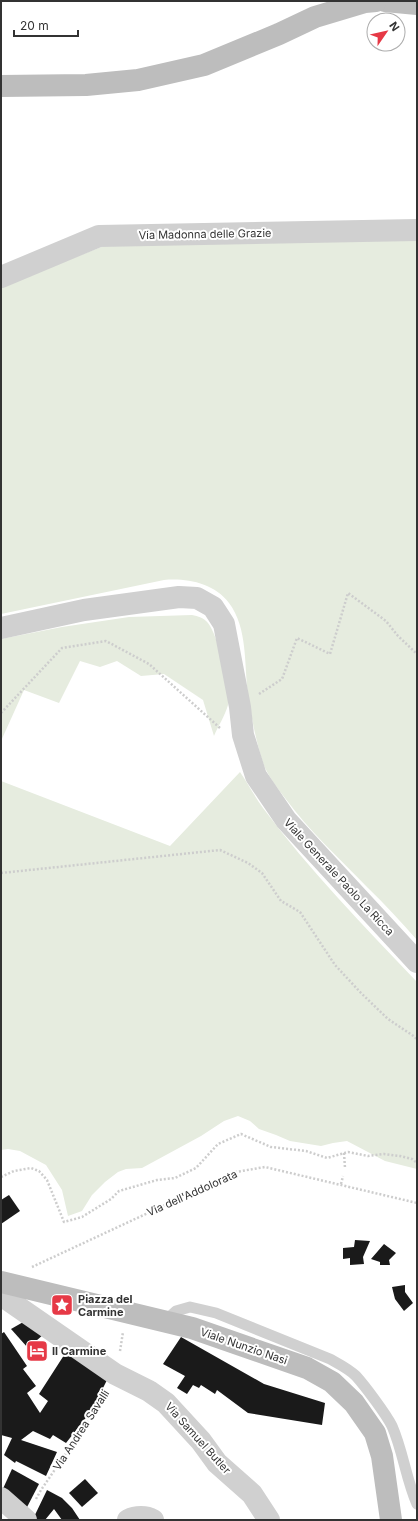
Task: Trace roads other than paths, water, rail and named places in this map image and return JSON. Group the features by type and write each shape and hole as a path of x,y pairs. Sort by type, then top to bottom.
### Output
{"street":[{"path":"1,86 86,85 138,80 204,65 279,34 344,4 376,1"},
{"path":"385,1 417,4"},
{"name":"Via Madonna delle Grazie","path":"1,277 99,236 417,230"},
{"name":"Viale Generale Paolo La Ricca","path":"1,628 84,610 179,597 197,598 213,606 224,624 240,707 243,735 256,776 286,820 417,962"},
{"name":"Viale Nunzio Nasi","path":"13,1288 127,1312 192,1328 308,1368 332,1382 354,1403 375,1433 382,1456 391,1520"},
{"name":"Via Samuel Butler","path":"13,1288 34,1317 115,1374 149,1391 166,1403 197,1436 217,1463 252,1494 269,1520"},
{"path":"1,1498 26,1520"},
{"path":"128,1520 140,1517 150,1518 153,1520"}],"lane":[{"path":"165,1321 176,1312 190,1307 216,1313 330,1359 342,1366 355,1376 391,1425 398,1443 410,1488 417,1504"}],"place":[{"name":"Piazza del Carmine","path":"62,1305"},
{"name":"Il Carmine","path":"37,1351"}]}
